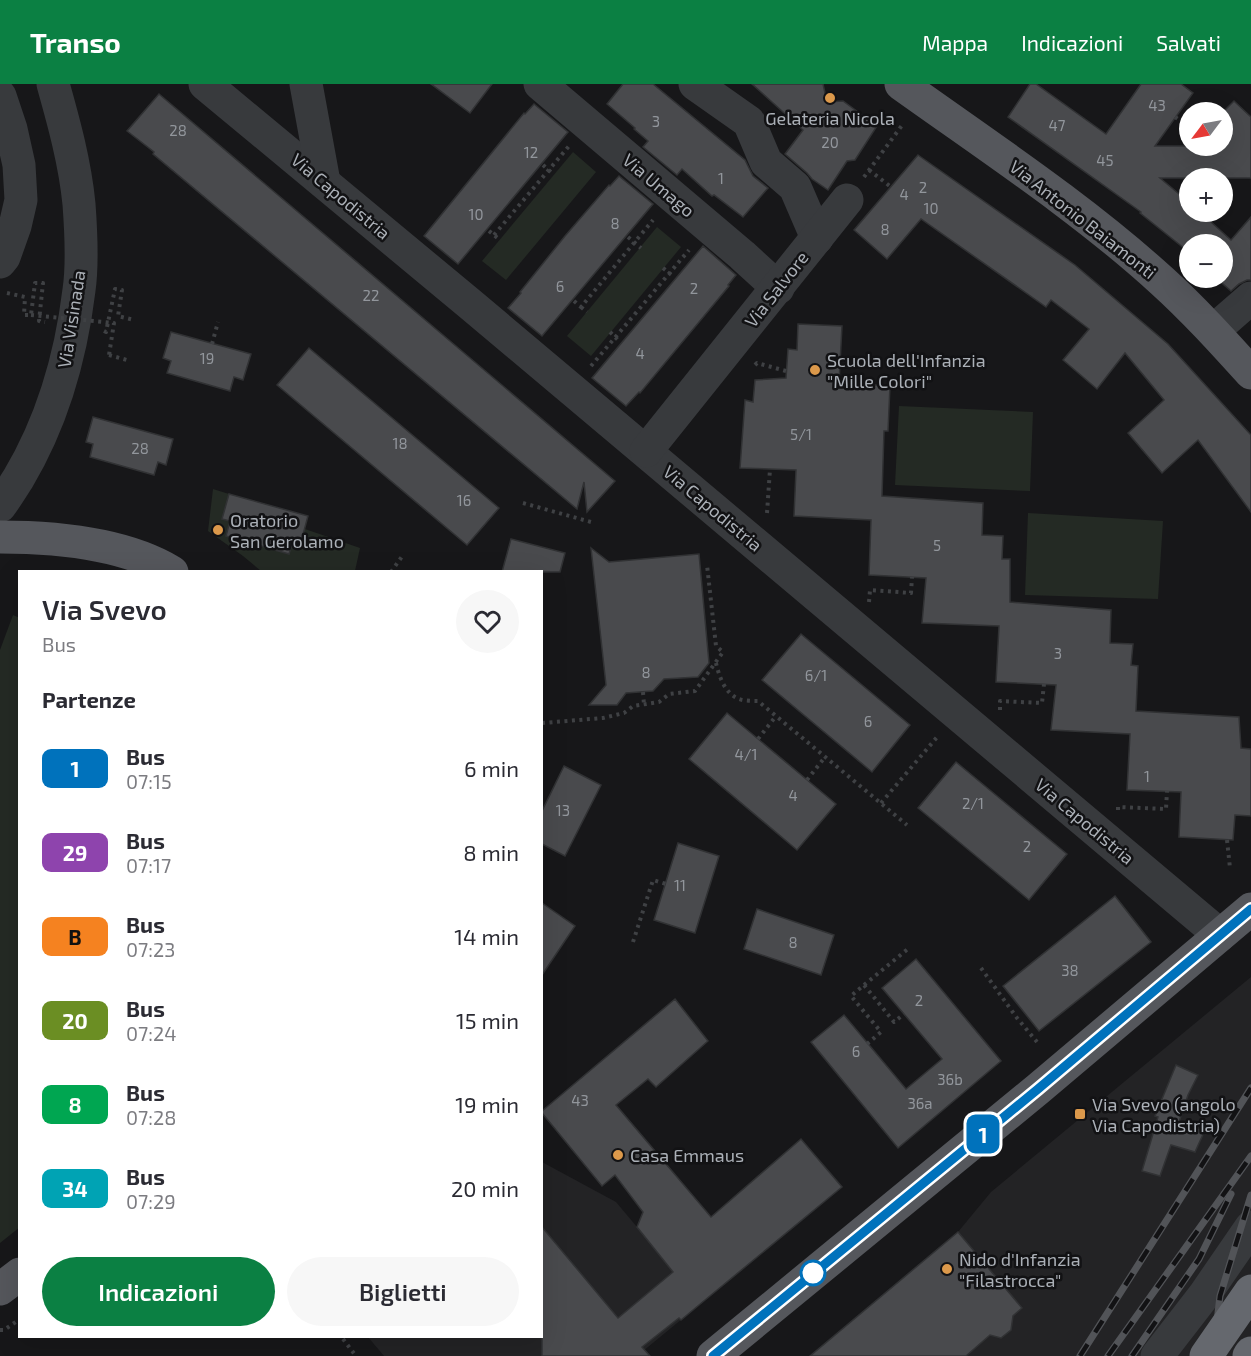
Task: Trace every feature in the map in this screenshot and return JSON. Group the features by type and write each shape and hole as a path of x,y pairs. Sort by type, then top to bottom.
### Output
{"highway":[{"path":"1206,1356 1251,1291"}],"main road":[{"name":"Via Antonio Baiamonti","path":"900,84 1054,193 1108,235 1163,281 1251,373"},
{"path":"4,537 71,541 127,552 168,570"},
{"path":"713,1356 1038,1089 1251,909"},
{"path":"0,1289 18,1276"}],"street":[{"name":"Via Visinada","path":"0,506 25,467 42,432 60,383 80,288 79,202 68,142 53,84"},
{"name":"Via Capodistria","path":"205,84 1220,935"},
{"path":"306,84 324,182"},
{"name":"Via Umago","path":"540,84 778,288"},
{"path":"694,84 749,122 766,162 795,187 817,238"},
{"path":"0,96 11,129 19,165 21,200 15,226 0,262"},
{"name":"Via Salvore","path":"646,452 847,201"},
{"path":"1213,331 1251,298"},
{"path":"1157,1356 1205,1294 1251,1227"}],"path":[{"path":"1175,117 1179,120"},
{"path":"847,201 903,124"},
{"path":"494,235 575,139"},
{"path":"543,165 554,175"},
{"path":"869,170 891,187"},
{"path":"581,307 659,214"},
{"path":"489,231 500,240"},
{"path":"628,237 641,248"},
{"path":"587,370 694,244"},
{"path":"663,268 674,277"},
{"path":"32,315 35,283 43,283 39,321"},
{"path":"106,332 115,288 122,290 118,316 134,320"},
{"path":"0,292 25,297 24,315 114,323 109,355 127,360"},
{"path":"574,301 587,312"},
{"path":"213,344 218,322"},
{"path":"610,332 620,342"},
{"path":"766,521 770,469"},
{"path":"523,504 591,522"},
{"path":"392,570 403,555"},
{"path":"543,723 603,718 624,713 633,706 658,702 669,694 695,691 723,652 716,646 707,565"},
{"path":"870,590 911,593 912,577"},
{"path":"715,663 727,691 739,699 758,701 907,825"},
{"path":"1000,701 1042,703 1044,684"},
{"path":"643,692 644,705"},
{"path":"758,739 776,716"},
{"path":"880,804 941,732"},
{"path":"807,780 826,757"},
{"path":"1118,807 1166,809 1167,791"},
{"path":"1227,840 1230,868"},
{"path":"633,942 653,880 666,884"},
{"path":"867,1044 881,1032 851,996 909,948"},
{"path":"981,968 1037,1042"},
{"path":"864,985 894,1022 904,1014"},
{"path":"0,1330 4,1330 18,1320"},
{"path":"343,1339 356,1356"}],"shaded area":[{"path":"573,152 596,172 506,280 482,261"},
{"path":"657,227 681,247 591,356 567,336"},
{"path":"899,406 1033,412 1030,491 895,485"},
{"name":"Oratorio San Gerolamo","path":"213,489 229,494 222,519 230,521 226,536 289,553 293,540 301,542 305,529 360,548 355,570 260,570 208,531"},
{"path":"1028,513 1163,521 1158,599 1025,595"},
{"path":"13,615 18,617 18,1229 0,1243 0,650"},
{"path":"1251,977 1251,1356 810,1356 958,1232 991,1192"},
{"path":"543,1163 616,1202 699,1305 637,1356 384,1356 369,1338 543,1338"}],"building":[{"path":"431,84 492,84 470,113"},
{"path":"623,84 653,84 745,160 753,176 768,188 743,217 714,195 712,196 682,169 677,175 643,147 648,141 607,104"},
{"path":"752,84 823,84 827,102 843,101 877,126 855,160 847,161 828,190 812,179 785,154 803,130"},
{"path":"1030,84 1036,84 1106,134 1141,84 1181,84 1193,93 1187,102 1179,102 1179,113 1155,146 1179,146 1179,156 1233,156 1234,101 1251,117 1251,178 1233,178 1233,168 1179,168 1179,178 1160,178 1179,194 1179,222 1211,222 1224,234 1179,234 1179,244 1141,212 1008,117"},
{"path":"159,94 615,481 587,512 584,482 577,509 127,131"},
{"path":"534,104 568,132 458,264 424,236 524,113"},
{"path":"918,155 1075,265 1168,344 1251,435 1251,512 1198,440 1162,473 1128,433 1164,400 1125,353 1097,389 1063,360 1089,329 1051,300 1046,307 921,219 887,259 854,230"},
{"path":"619,176 653,204 542,336 508,308 565,236"},
{"path":"1251,217 1251,280 1239,284 1231,291 1228,288 1233,288 1233,238"},
{"path":"703,246 736,275 640,393 626,406 592,378"},
{"path":"798,324 842,326 839,383 890,386 888,431 884,431 882,496 983,503 982,535 1003,536 1002,559 1010,559 1010,602 1111,610 1110,643 1133,644 1131,665 1138,666 1136,711 1239,717 1241,748 1251,749 1251,816 1235,815 1233,840 1179,837 1181,792 1127,790 1130,734 1051,730 1056,685 996,682 999,626 922,623 926,578 869,575 871,520 794,516 796,470 740,468 745,400 753,402 755,380 786,378 788,349 797,350"},
{"path":"171,332 251,354 243,380 234,377 230,391 167,373 171,361 163,358"},
{"path":"309,348 499,508 467,545 277,385"},
{"path":"93,417 173,439 166,465 158,462 154,475 90,457 93,444 86,442"},
{"path":"229,494 308,516 301,542 293,540 289,554 226,536 230,521 222,519"},
{"path":"511,539 565,553 560,572 503,570"},
{"path":"591,548 609,562 699,554 709,663 698,677 664,679 653,691 626,693 617,705 589,705 606,685"},
{"path":"801,634 910,725 872,772 762,680"},
{"path":"727,713 836,804 797,850 689,759"},
{"path":"956,762 1067,854 1029,900 918,808"},
{"path":"564,766 601,785 565,856 543,845 543,809"},
{"path":"678,843 719,856 695,933 654,920"},
{"path":"1115,896 1151,942 1039,1031 1003,986"},
{"path":"543,904 575,926 543,974"},
{"path":"757,909 834,935 821,975 744,949"},
{"path":"916,959 1001,1061 898,1148 811,1042 844,1015 906,1089 942,1059 882,988"},
{"name":"Casa Emmaus","path":"675,999 708,1041 656,1087 648,1079 616,1105 711,1217 801,1139 842,1187 681,1320 679,1318 642,1347 650,1356 542,1356 543,1228 618,1318 673,1272 637,1227 643,1212 615,1175 602,1186 543,1114 543,1110"},
{"path":"1176,1065 1198,1075 1179,1122 1205,1130 1195,1152 1171,1145 1160,1176 1142,1171 1158,1117 1155,1116"},
{"path":"958,1232 1022,1308 1013,1316 1011,1330 1001,1338 990,1335 966,1356 810,1356"}],"railway":[{"path":"1080,1356 1251,1088"},
{"path":"1108,1356 1251,1156"},
{"path":"1132,1356 1199,1259 1231,1194"},
{"path":"1213,1356 1220,1296 1251,1195"}],"bus line":[{"name":"1","path":"713,1356 1038,1089 1251,909"}],"place":[{"name":"Gelateria Nicola","path":"830,98"},
{"name":"Scuola dell'Infanzia \"Mille Colori\"","path":"815,370"},
{"name":"Oratorio San Gerolamo","path":"218,530"},
{"name":"Via Svevo (angolo Via Capodistria)","path":"1080,1114"},
{"name":"Casa Emmaus","path":"618,1155"},
{"name":"Nido d'Infanzia \"Filastrocca\"","path":"947,1269"}]}
